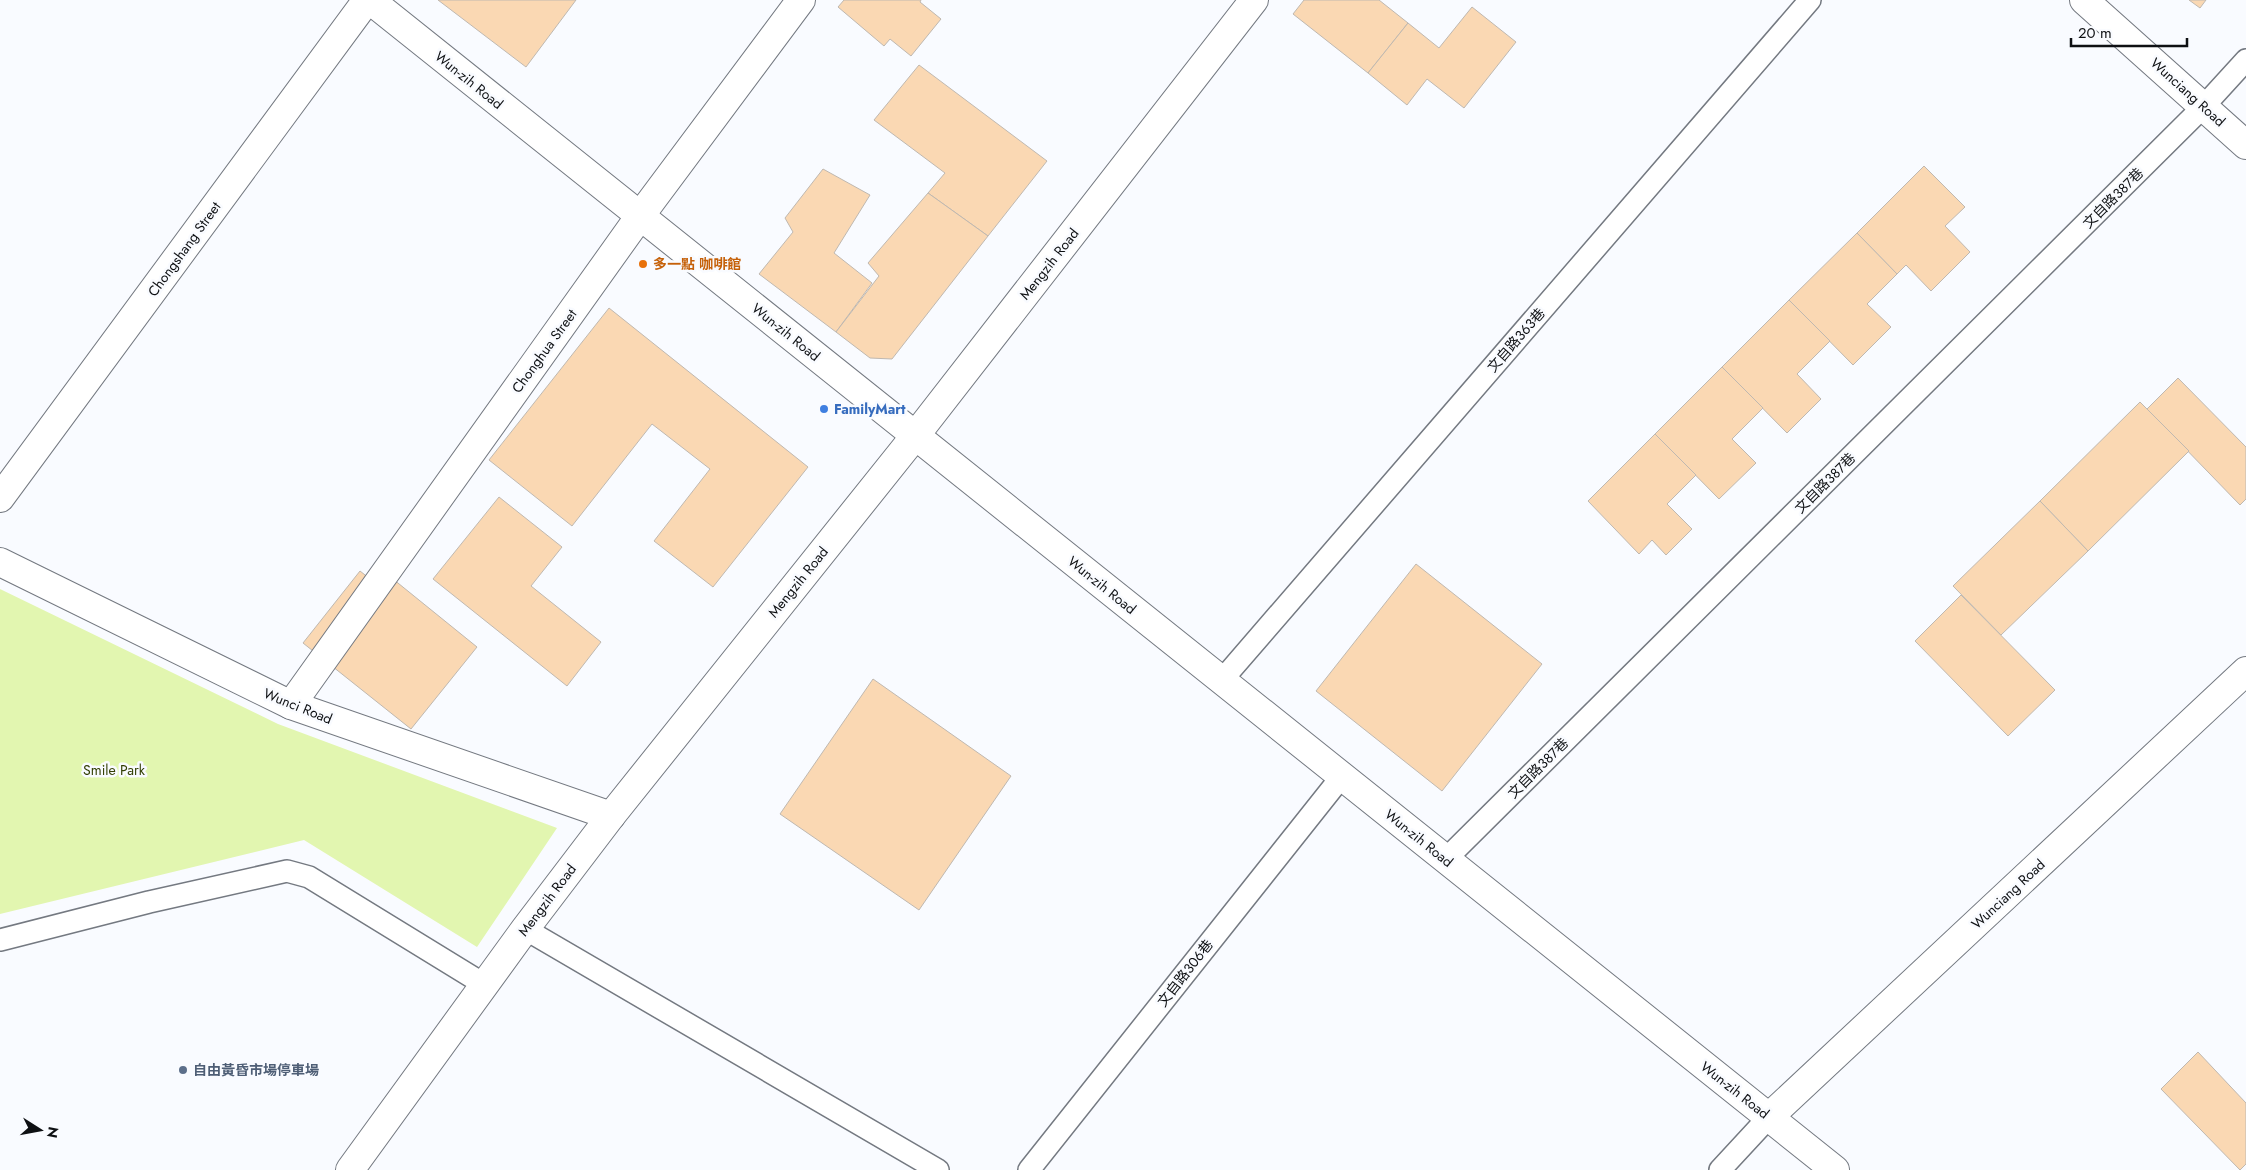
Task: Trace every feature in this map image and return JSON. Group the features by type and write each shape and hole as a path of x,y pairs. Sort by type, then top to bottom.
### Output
{"street":[{"name":"Wun-zih Road","path":"368,0 1835,1170"},
{"name":"Chongshang Street","path":"0,498 368,0"},
{"name":"Chonghua Street","path":"291,706 640,216 801,0"},
{"name":"Mengzih Road","path":"350,1170 525,929 611,816 915,436 1254,0"},
{"name":"Wunciang Road","path":"2084,0 2246,145"},
{"name":"Wunci Road","path":"0,562 291,706 611,816"},
{"name":"Wunciang Road","path":"1769,1118 2246,671"}],"lane":[{"name":"文自路363巷","path":"1222,680 1810,0"},
{"name":"文自路387巷","path":"1446,860 2204,106 2246,60"},
{"name":"文自路306巷","path":"1029,1170 1342,776"},
{"path":"0,940 148,902 287,871 309,877 485,984"},
{"path":"525,929 938,1170"},
{"path":"1720,1170 1769,1118"}],"green space":[{"name":"Smile Park","path":"0,589 278,724 557,828 477,947 304,840 0,914"}],"building":[{"path":"438,0 576,0 526,67"},
{"path":"844,0 921,0 920,2 941,19 911,56 890,39 884,46 838,7"},
{"path":"1304,0 1379,0 1408,23 1368,73 1293,14"},
{"path":"2189,0 2206,0 2200,8"},
{"path":"1472,7 1516,42 1464,108 1427,79 1407,105 1368,73 1408,23 1439,48"},
{"path":"919,65 1047,161 988,236 928,193 945,173 874,120"},
{"path":"1924,166 1965,207 1945,226 1970,252 1931,291 1906,265 1897,274 1857,233"},
{"path":"823,169 870,195 834,253 872,283 836,332 759,274 793,232 785,218"},
{"path":"928,193 988,236 892,359 870,358 836,332 879,276 868,263"},
{"path":"1857,233 1897,274 1867,304 1891,327 1853,365 1789,300"},
{"path":"1789,300 1830,341 1797,374 1821,399 1787,433 1722,367"},
{"path":"609,308 808,467 713,587 654,541 710,469 652,424 572,526 489,460"},
{"path":"1722,367 1763,408 1732,439 1756,463 1719,499 1655,434"},
{"path":"2178,378 2246,447 2246,499 2240,505 2147,409"},
{"path":"2140,402 2189,451 2088,551 2040,501"},
{"path":"1655,434 1696,475 1667,504 1692,529 1666,555 1652,540 1639,554 1588,501"},
{"path":"499,497 562,547 531,586 601,642 567,686 433,579"},
{"path":"2040,501 2088,551 2001,635 1953,586"},
{"path":"1416,564 1542,664 1442,791 1316,691"},
{"path":"360,571 384,590 393,579 477,647 411,729 303,643"},
{"path":"1961,595 2055,690 2008,736 1915,641"},
{"path":"873,679 1011,776 919,910 780,814"},
{"path":"2198,1052 2246,1103 2246,1164 2240,1170 2161,1089"}],"place":[{"name":"多一點 咖啡館","path":"643,264"},
{"name":"FamilyMart","path":"824,409"},
{"name":"自由黃昏市場停車場","path":"183,1070"}]}
